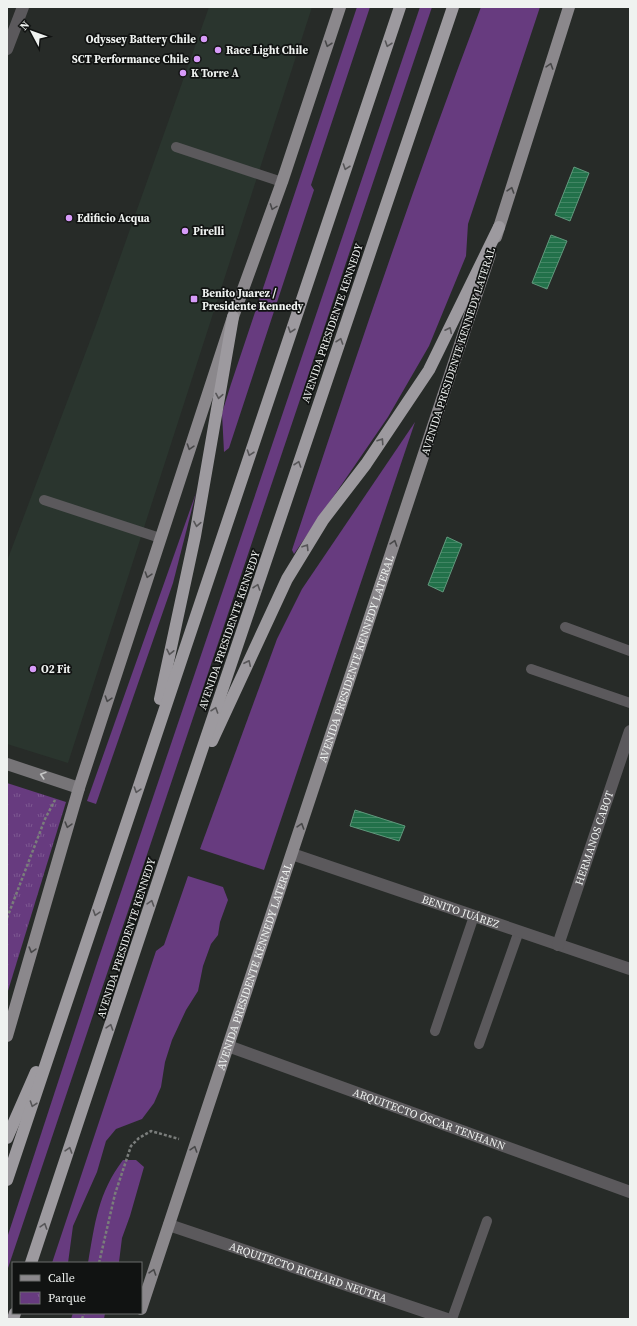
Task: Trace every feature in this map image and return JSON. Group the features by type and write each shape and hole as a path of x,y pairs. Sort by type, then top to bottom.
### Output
{"highway":[{"path":"7,1180 400,7"},
{"name":"AVENIDA PRESIDENTE KENNEDY","path":"31,1262 185,800 453,7"},
{"path":"185,800 286,579 323,520 366,464 429,370 499,227"},
{"path":"149,753 195,536 233,317"},
{"path":"7,1138 68,1001"}],"main road":[{"path":"7,1036 79,788 233,317 282,182 340,7"},
{"name":"AVENIDA PRESIDENTE KENNEDY LATERAL","path":"142,1306 499,227 568,7"}],"street":[{"path":"7,50 23,7"},
{"name":"HERMANOS CABOT","path":"558,944 630,731"},
{"path":"7,764 79,788"},
{"name":"BENITO JUÁREZ","path":"292,854 630,969"},
{"name":"ARQUITECTO ÓSCAR TENHANN","path":"228,1046 630,1192"},
{"name":"ARQUITECTO RICHARD NEUTRA","path":"169,1226 447,1319"}],"lane":[{"path":"176,147 282,182"},
{"path":"44,500 160,538"},
{"path":"565,627 630,651"},
{"path":"531,669 630,702"},
{"path":"435,1031 474,916"},
{"path":"479,1044 519,932"},
{"path":"452,1319 487,1221"}],"path":[{"path":"7,918 45,819 64,782"},
{"path":"99,1262 115,1194 131,1146 139,1138 151,1131 196,1144"}],"shaded area":[{"path":"209,7 312,7 68,763 7,744 7,561 96,325"},
{"path":"574,167 589,173 570,221 555,215"},
{"path":"551,235 567,241 547,289 532,283"},
{"path":"447,537 462,544 443,592 428,585"},
{"path":"355,810 405,826 399,841 350,826"}],"green space":[{"path":"357,7 370,7 311,185 314,190 229,448 224,452 222,413"},
{"path":"420,7 432,7 7,1271 7,1238 97,963"},
{"path":"481,7 540,7 468,224 466,256 429,346 388,417 294,554 292,550 360,345 407,209"},
{"path":"415,422 264,870 200,849 277,639 302,589"},
{"path":"196,493 173,583 96,804 87,801"},
{"path":"7,783 66,802 7,994"},
{"path":"188,876 223,887 228,900 220,922 218,935 211,944 203,966 198,991 186,1010 172,1040 165,1062 161,1087 154,1103 142,1119 116,1129 106,1141 97,1172 73,1226 68,1262 52,1262 156,951 164,945"},
{"path":"123,1160 136,1160 144,1167 122,1238 119,1262 88,1262 99,1209 108,1184"},
{"path":"73,1314 105,1314 104,1319 71,1319"}],"place":[{"name":"Odyssey Battery Chile","path":"204,39"},
{"name":"Race Light Chile","path":"218,50"},
{"name":"SCT Performance Chile","path":"197,59"},
{"name":"K Torre A","path":"183,73"},
{"name":"Edificio Acqua","path":"69,218"},
{"name":"Pirelli","path":"185,231"},
{"name":"Benito Juarez / Presidente Kennedy","path":"194,299"},
{"name":"O2 Fit","path":"33,669"}]}
